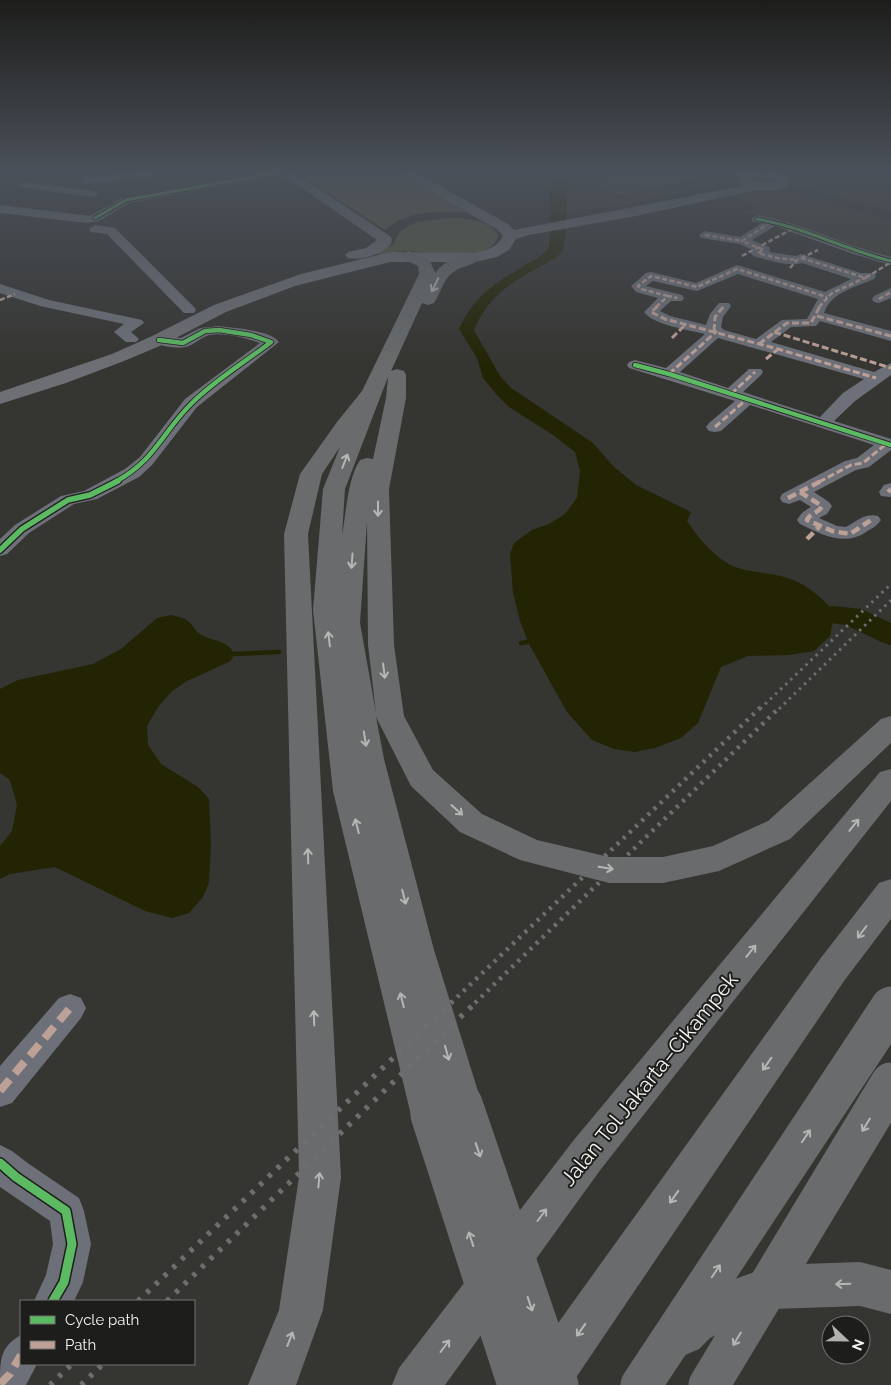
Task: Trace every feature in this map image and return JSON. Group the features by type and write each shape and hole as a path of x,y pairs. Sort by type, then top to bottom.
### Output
{"highway":[{"path":"410,256 426,264 427,274 384,384 334,489 326,610 348,791 446,1110 518,1385"},
{"path":"272,1385 301,1310 320,1176 296,534 311,474 344,426 384,384 406,347 442,272 450,265 472,258"},
{"path":"384,384 396,398 378,489 381,645 390,716 422,778 471,822 531,851 609,870 663,870 720,858 778,830 891,726"},
{"name":"Jalan Tol Jakarta–Cikampek","path":"416,1385 587,1155 891,780"},
{"path":"543,1385 832,970 891,893"},
{"path":"641,1385 891,1007"},
{"path":"709,1385 891,1083"},
{"path":"446,1110 558,1385"},
{"path":"633,1385 654,1357 694,1322 735,1301 774,1287 860,1284 891,1292"}],"main road":[{"path":"0,387 99,353 196,308 282,276 371,251 384,244 385,239 381,237"},
{"path":"0,398 51,383 112,360 158,340 204,316 294,282 353,265 389,258 410,256 449,260 472,258 486,255 504,246 506,237"}],"street":[{"path":"117,237 196,308"},
{"path":"131,237 196,308"},
{"path":"715,237 742,241 764,250 758,253 763,255 866,277"},
{"path":"742,241 749,237"},
{"path":"777,237 757,247 741,263 698,287 651,276 638,286 641,289 673,297 651,312 665,319 759,344 772,354 813,359 876,378"},
{"path":"823,237 891,261"},
{"path":"796,262 818,250"},
{"path":"759,344 790,321 811,323 827,297 834,291 866,277 891,261"},
{"path":"741,263 827,297"},
{"path":"0,288 45,303 137,324 121,332 131,339"},
{"path":"0,300 15,294"},
{"path":"715,331 712,325 724,306"},
{"path":"817,316 891,336"},
{"path":"672,338 686,324"},
{"path":"0,550 22,529 68,500 90,495 132,473 146,461 191,403 271,342 251,334 219,330 205,331 183,343 158,340"},
{"path":"669,374 715,331"},
{"path":"774,332 891,368"},
{"path":"813,359 827,348"},
{"path":"635,365 824,422 889,444"},
{"path":"824,422 849,397 891,368"},
{"path":"731,394 755,372"},
{"path":"715,427 747,399"},
{"path":"871,520 850,534 814,533 807,520 809,516 820,510 822,506 794,495 851,465 864,463 889,444"},
{"path":"0,1091 70,1008"},
{"path":"0,1163 16,1177 66,1211 72,1244 64,1282 54,1300"},
{"path":"0,1384 10,1374 20,1357"}],"shaded area":[{"path":"397,237 497,237 494,244 485,250 473,254 460,255 410,251 379,255 375,253 393,245"},
{"path":"549,237 565,237 563,250 557,257 519,279 498,294 481,316 474,330 500,376 511,388 593,443 613,466 636,485 691,512 687,521 705,544 721,559 739,568 796,581 817,594 835,612 830,636 814,651 789,655 748,656 721,667 698,723 681,738 655,748 635,752 614,749 592,740 567,712 528,642 520,621 513,593 510,554 514,543 532,530 549,524 565,514 577,498 580,471 575,452 553,435 509,407 496,394 483,378 477,358 459,329 469,310 490,288 538,258 549,248"},
{"path":"820,237 891,237 891,260"},
{"path":"171,615 188,621 205,637 224,643 234,654 231,661 187,681 172,691 158,707 147,726 148,745 161,764 198,787 209,799 211,844 209,882 203,897 189,913 172,918 145,911 55,867 10,874 0,879 0,846 12,831 17,805 10,780 0,773 0,689 18,680 93,664 121,649 157,618"}],"waterway":[{"path":"834,615 851,616 891,635"},
{"path":"521,643 528,642"},
{"path":"234,654 279,652"}],"railway":[{"path":"760,709 891,584"},
{"path":"779,709 891,600"},
{"path":"451,1003 761,707"},
{"path":"475,1003 780,707"},
{"path":"139,1300 452,1002"},
{"path":"168,1300 476,1002"},
{"path":"50,1385 71,1365"},
{"path":"81,1385 102,1365"}],"marked path":[{"path":"715,237 742,241"},
{"path":"749,237 742,241 764,250 758,253 777,258 797,260"},
{"path":"742,256 778,237"},
{"path":"790,268 797,260 818,250"},
{"path":"801,258 863,277 869,276 891,262"},
{"path":"668,296 641,289 638,286 651,276 697,287 737,269 827,297"},
{"path":"759,344 787,323 811,323 822,302 827,297 839,289 867,277"},
{"path":"879,299 891,292"},
{"path":"0,300 15,294"},
{"path":"677,298 668,296 651,312 665,319 778,349 876,378"},
{"path":"714,331 715,317 724,306"},
{"path":"817,316 891,336"},
{"path":"672,338 686,324"},
{"path":"669,374 717,331"},
{"path":"774,332 891,368"},
{"path":"766,359 778,349"},
{"path":"731,394 755,372"},
{"path":"715,427 747,399"},
{"path":"788,498 851,465 863,463 886,444"},
{"path":"888,492 891,489"},
{"path":"800,492 822,506 820,510 809,516 807,520 832,531 850,534 871,520"},
{"path":"807,539 820,526"},
{"path":"0,1091 70,1008"},
{"path":"0,1384 10,1374 20,1357"}],"cycle path":[{"path":"820,237 874,257 891,261"},
{"path":"0,550 22,529 68,500 90,495 132,473 146,461 191,403 271,342 251,335 219,330 205,331 183,343 159,340"},
{"path":"635,365 669,374 891,445"},
{"path":"0,1163 16,1177 66,1211 72,1244 64,1282 54,1300"}]}
